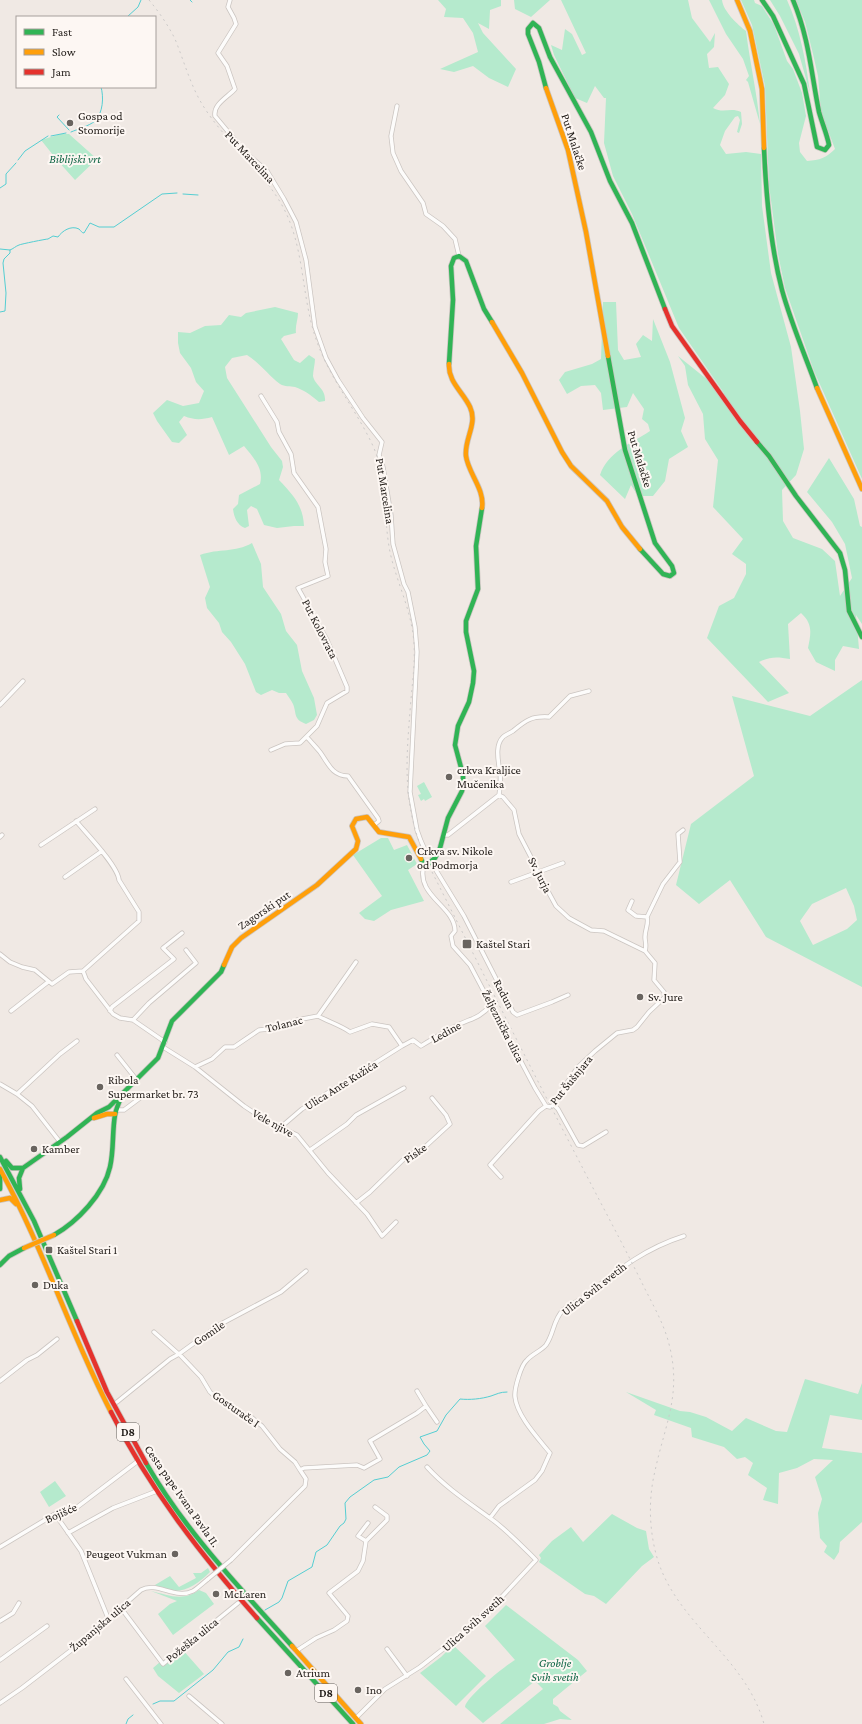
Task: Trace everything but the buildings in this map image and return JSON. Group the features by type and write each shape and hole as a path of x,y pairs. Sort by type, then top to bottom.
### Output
{"main road":[{"path":"737,0 750,31 762,89 766,191 773,244 782,289 791,319 818,389 862,490"},
{"path":"762,0 773,16 800,74 807,97 817,147 825,150 829,146 819,110 812,56 793,0"},
{"name":"Put Malačke","path":"459,256 466,260 484,309 522,373 571,466 606,501 622,527 644,554 663,574 667,576 672,575 675,571 674,568 660,554 655,543 625,450 585,224 568,150 549,100 539,62 528,34 529,26 534,23 539,28 550,56 593,137 610,181 632,224 672,326 740,421 769,456 796,496 840,553 845,570 849,611 862,637"},
{"path":"424,865 433,860 444,835 448,818 462,791 463,775 455,745 458,726 469,702 474,671 466,632 466,621 478,589 476,546 483,502 478,484 466,457 472,414 470,407 454,382 448,362 453,300 452,261 454,258 459,256"},
{"name":"Zagorski put","path":"122,1096 136,1079 158,1058 172,1021 221,972 232,947 241,938 317,886 356,849 358,841 352,829 352,824 358,817 367,817 379,832 409,838 424,865"},
{"path":"20,1194 19,1178 24,1168 122,1096"},
{"path":"0,1265 9,1256 63,1230 79,1216 103,1183 110,1168 116,1111 122,1096"},
{"path":"109,1107 116,1111"},
{"path":"90,1119 116,1111"},
{"path":"0,1156 12,1168 24,1168"},
{"name":"Cesta pape Ivana Pavla II.","path":"0,1156 44,1245 92,1360 116,1410 138,1450 182,1518 210,1554 361,1724"},
{"name":"Cesta pape Ivana Pavla II.","path":"0,1169 24,1216 96,1382 138,1461 157,1491 209,1563 352,1724"},
{"path":"0,1176 0,1189"},
{"path":"0,1200 5,1198 12,1199 24,1216"}],"street":[{"name":"Put Marcelina","path":"230,0 228,6 236,24 218,53 227,66 235,89 218,104 214,112 215,116 245,152 267,171 296,222 306,260 315,327 326,358 341,386 382,442 379,455 383,467 391,515 393,544 404,584 408,592 416,639 417,652 410,792 417,830 425,850 433,860"},
{"path":"397,106 391,136 394,153 401,171 424,203 426,214 443,226 455,239 459,256"},
{"name":"Put Kolovrata","path":"261,396 277,422 280,432 291,454 294,473 318,507 326,549 325,562 328,576 298,588 327,640 347,687 347,690 327,703 316,726 307,737"},
{"path":"0,705 23,680"},
{"path":"444,835 448,835 499,795 500,774 498,745 503,737 512,732 523,722 538,716 549,716 570,696 589,691"},
{"path":"271,750 285,744 300,743 307,737 320,753 328,767 340,776 348,776 378,818 379,821 374,825"},
{"name":"Sv. Jurja","path":"499,795 503,797 514,810 520,834 538,873 556,906 569,918 591,930 604,931 645,951"},
{"path":"41,845 95,809"},
{"path":"0,954 10,962 35,970 52,984 69,972 83,971 139,922 139,912 119,880 119,874 102,851 76,821"},
{"path":"645,951 646,928 648,923 647,917 663,884 680,862 678,834 683,830"},
{"path":"65,877 102,851"},
{"name":"Radun","path":"433,860 464,916 513,1012 517,1015 568,995"},
{"path":"511,882 563,863"},
{"name":"Željeznička ulica","path":"424,865 422,874 427,887 438,904 448,913 454,926 455,931 451,936 451,943 470,965 534,1088 546,1106"},
{"path":"632,901 628,910 636,916 647,917"},
{"path":"83,971 86,979 110,1011 112,1007 174,959 163,948 182,933"},
{"path":"133,1020 149,1003 196,963 186,950"},
{"name":"Put Šušnjara","path":"546,1106 550,1107 554,1105 555,1100 578,1067 617,1033 633,1030 637,1027 649,1012 665,997 664,992 654,980 655,963 645,951"},
{"name":"Tolanac","path":"195,1067 212,1059 225,1047 234,1047 260,1030 278,1028 297,1020 318,1016 356,962"},
{"path":"11,1011 48,982"},
{"name":"Ledine","path":"402,1046 413,1040 422,1046 454,1027 473,1020 485,1012 491,1005"},
{"name":"Vele njive","path":"110,1011 120,1018 133,1020 244,1106 265,1120 297,1135 328,1173 367,1214 382,1236 396,1222"},
{"path":"318,1016 332,1024 341,1025 350,1032 372,1024 389,1027 402,1046"},
{"path":"17,1094 60,1054 77,1041"},
{"name":"Ulica Ante Kužića","path":"281,1127 302,1109 402,1046"},
{"path":"117,1055 136,1079"},
{"path":"0,1084 17,1094 32,1106 60,1142"},
{"path":"310,1150 356,1115 404,1088"},
{"path":"116,1111 124,1110 140,1098"},
{"name":"Piske","path":"356,1203 370,1192 406,1157 426,1146 450,1124 446,1115 432,1098"},
{"path":"554,1105 558,1109 578,1145 583,1146 606,1132"},
{"path":"501,1177 490,1165 539,1111 546,1106"},
{"name":"Ulica Svih svetih","path":"490,1518 499,1506 535,1480 542,1471 550,1453 517,1408 515,1395 516,1387 526,1361 546,1345 555,1321 564,1310 631,1260 663,1243 684,1236"},
{"name":"Gomile","path":"117,1402 170,1359 219,1325 281,1292 306,1271"},
{"name":"Gosturače I","path":"154,1332 179,1354 201,1377 210,1392 220,1401 235,1411 251,1417 262,1426 280,1449 295,1462 300,1470"},
{"path":"0,1382 27,1360 37,1355 58,1339"},
{"path":"417,1391 437,1422"},
{"path":"300,1470 304,1468 357,1465 364,1468 380,1460 370,1441 426,1406"},
{"name":"Bojišće","path":"0,1547 55,1514 76,1508 138,1461"},
{"name":"Ulica Svih svetih","path":"356,1718 385,1689 407,1676 456,1639 500,1599 536,1560 514,1538 490,1518 463,1499 427,1467"},
{"name":"Županjska ulica","path":"0,1703 22,1688 146,1588 153,1588 169,1593 184,1594 193,1591 255,1538 305,1486 306,1479 300,1470"},
{"path":"68,1533 113,1508 157,1491"},
{"path":"296,1651 347,1621 348,1616 329,1593 358,1571 363,1561 366,1541 387,1520 387,1516 375,1506"},
{"path":"55,1514 81,1551 108,1618"},
{"path":"366,1541 358,1536 368,1523"},
{"path":"0,1621 12,1613 19,1603"},
{"name":"Požeška ulica","path":"121,1608 163,1664 238,1603"},
{"path":"0,1660 47,1626"},
{"path":"387,1649 407,1676"},
{"path":"126,1679 161,1724"},
{"path":"189,1696 222,1724"}],"green space":[{"path":"438,0 501,0 501,6 490,10 489,29 478,23 483,33 516,69 508,87 489,78 473,66 454,72 440,69 478,52 473,33 463,18 444,17 446,9"},
{"path":"514,0 550,0 531,17 515,9"},
{"path":"561,0 688,0 692,18 710,42 715,33 714,47 707,54 709,68 718,67 729,84 725,95 713,108 717,110 734,110 741,112 742,124 739,133 737,132 740,120 738,116 735,117 725,131 720,145 726,154 746,152 761,154 762,206 771,273 791,347 804,449 796,475 782,490 783,521 793,538 822,549 835,561 840,596 852,578 845,544 832,522 807,492 829,458 854,499 860,526 862,527 862,624 856,615 859,649 843,646 835,660 835,671 816,662 808,648 810,629 808,621 801,613 788,624 790,659 774,658 759,662 789,693 768,702 707,638 719,606 734,598 746,574 746,564 732,554 743,539 713,507 718,460 705,439 703,414 688,385 685,366 678,356 724,393 679,328 632,214 613,176 604,143 606,98 604,98 595,86 587,103 575,98 554,55 551,45 562,50 565,29 572,34 582,55 586,53"},
{"path":"709,0 722,0 728,13 746,31 760,124 748,82 746,80 749,76 743,59 726,34"},
{"path":"741,0 754,0 755,3 762,6 774,25 787,61 793,69 802,93 806,116 799,143 800,152 807,161 816,160 829,155 835,149 821,112 818,76 805,22 796,0 862,0 862,479 814,371 785,288 778,254 769,185 765,86 752,25"},
{"path":"770,0 787,0 792,11 802,45 810,93 799,54 780,16"},
{"name":"Biblijski vrt","path":"61,134 69,134 97,159 75,180 41,140"},
{"path":"603,302 616,302 618,350 624,360 641,357 636,344 643,335 652,341 653,319 670,362 685,418 681,431 688,447 669,459 665,481 653,496 638,496 631,485 625,499 600,475 608,460 614,454 650,431 648,424 642,419 644,409 633,393 627,407 603,410 601,393 595,385 581,386 567,394 559,380 565,372 592,364 601,359"},
{"path":"275,307 298,313 296,333 284,336 281,339 294,360 300,363 309,355 315,359 313,376 324,393 325,401 319,402 295,387 280,384 247,355 232,358 225,367 227,378 271,447 282,461 283,467 279,480 293,496 299,506 302,512 304,526 277,528 264,525 257,509 251,506 247,510 249,526 245,528 236,520 233,509 238,504 239,495 260,484 261,473 257,464 244,446 229,455 212,417 198,419 184,416 179,422 187,435 179,443 172,442 153,413 167,400 183,406 199,403 204,391 196,382 191,368 180,353 178,332 190,333 205,326 221,325 229,315 241,317 246,313"},
{"path":"252,543 261,564 263,587 281,614 286,631 297,645 302,671 314,698 317,715 314,720 306,724 297,718 293,704 286,693 279,693 272,690 261,695 256,692 245,664 231,642 222,632 219,623 207,608 205,598 210,587 200,555 239,548"},
{"path":"862,680 862,987 766,937 730,880 699,904 676,885 691,824 754,776 732,696 810,716","holes":["846,888 854,906 857,920 847,929 813,945 800,921 812,904"]},
{"path":"424,782 432,797 425,801 424,799 421,801 418,795 421,794 417,786"},
{"path":"381,838 388,838 394,850 407,845 417,864 408,870 424,901 391,910 374,921 365,919 359,913 382,896 353,855"},
{"path":"805,1379 858,1394 862,1383 862,1420 830,1415 822,1448 862,1453 862,1522 840,1542 839,1552 834,1560 824,1552 827,1546 820,1538 818,1513 822,1499 815,1477 833,1460 814,1459 797,1468 779,1473 778,1504 763,1500 767,1488 748,1475 753,1463 745,1457 737,1459 724,1447 692,1437 691,1428 654,1415 656,1410 626,1392 680,1411 690,1412 706,1417 732,1431 746,1418 776,1431 787,1432"},
{"path":"55,1481 66,1496 49,1507 40,1492"},
{"path":"612,1514 637,1528 646,1531 649,1549 654,1557 642,1566 606,1604 594,1596 585,1594 539,1562 541,1558 539,1555 552,1541 571,1527 583,1542"},
{"path":"208,1568 210,1572 204,1578 198,1583 185,1589 171,1591 155,1585 170,1576 179,1587 196,1578 193,1573 201,1573"},
{"path":"199,1590 206,1593 214,1604 173,1635 158,1614 170,1604 177,1601 151,1591 181,1597 193,1594"},
{"name":"Groblje Svih svetih","path":"506,1605 578,1660 587,1671 553,1699 553,1704 572,1720 560,1719 544,1724 500,1724 543,1689 535,1681 483,1723 465,1707 467,1702 479,1689 503,1668 515,1660 485,1626"},
{"path":"453,1645 486,1676 456,1706 420,1673 441,1657"},
{"path":"182,1649 204,1674 179,1693 158,1676 153,1668 160,1662 164,1665"}],"waterway":[{"path":"128,16 138,7 141,0"},
{"path":"71,132 90,124 98,118 102,105 101,88"},
{"path":"59,115 57,117 69,130"},
{"path":"51,136 66,133"},
{"path":"18,160 25,151 48,136"},
{"path":"0,188 6,184 6,174 16,163"},
{"path":"10,250 21,244 48,239 53,236 58,237 70,228 79,229 84,233 90,223 99,227 114,227 162,194 177,193"},
{"path":"183,194 198,195"},
{"path":"0,249 10,250 10,253 4,259 3,263 6,293 5,311 0,312"},
{"path":"265,1610 279,1602 288,1581 312,1567 316,1552 327,1545 340,1526 344,1523 346,1519 345,1503 350,1497 374,1480 388,1477 399,1467 427,1455 430,1451 420,1437 437,1431 446,1415 460,1399 479,1399 507,1392"},
{"path":"153,1704 160,1701 174,1701 213,1670 228,1652 239,1647 243,1639"},
{"path":"126,1724 128,1719 133,1715"}],"railway":[{"path":"149,0 175,39 198,96 211,118 265,180 283,207 295,239 311,323 321,353 366,432 378,459 383,485 390,552 409,613 414,642 407,763 409,802 419,843 428,864 655,1308 664,1329 673,1362 674,1378 671,1409 659,1454 651,1493 650,1516 655,1550 668,1584 681,1604 743,1680 755,1701 764,1724"}],"traffic: fast":[{"path":"762,0 773,16 804,84 817,147 825,150 829,145 819,112 803,28 793,0"},
{"path":"546,88 539,62 528,34 528,29 533,23 539,28 550,57 591,132 610,181 632,223 665,309"},
{"path":"764,148 769,219 774,255 782,290 790,315 817,388"},
{"path":"449,364 453,300 451,266 454,258 459,256 466,261 484,309 492,322"},
{"path":"608,356 625,450 655,543 672,566 674,573 670,576 663,574 640,549"},
{"path":"757,442 769,456 796,496 840,553 845,570 849,611 862,637"},
{"path":"421,859 424,865 428,864 435,858 440,848 448,818 462,791 463,775 455,745 458,726 469,702 473,683 474,671 466,632 466,621 478,589 476,546 482,508"},
{"path":"23,1168 67,1137 97,1113 109,1107 158,1058 172,1021 221,972 224,965"},
{"path":"54,1235 72,1223 80,1215 96,1197 107,1177 112,1154 115,1115 121,1097"},
{"path":"0,1157 34,1221 77,1321"},
{"path":"6,1161 12,1168 23,1168"},
{"path":"20,1189 19,1178 23,1168"},
{"path":"0,1176 0,1189"},
{"path":"0,1265 9,1256 24,1248"},
{"path":"146,1463 178,1512 214,1558 292,1646"},
{"path":"257,1618 353,1724"}],"traffic: slow":[{"path":"737,0 750,31 762,89 764,148"},
{"path":"546,88 568,150 586,232 608,356"},
{"path":"492,322 522,373 562,452 571,466 607,501 622,527 640,549"},
{"path":"449,364 449,370 453,382 467,402 472,413 472,425 467,444 466,456 467,462 481,494 482,508"},
{"path":"817,388 862,489"},
{"path":"224,965 232,947 241,938 317,885 356,849 358,841 352,826 356,819 367,817 379,832 409,837 421,859"},
{"path":"94,1118 107,1114 115,1114"},
{"path":"0,1169 30,1229 82,1352 111,1412"},
{"path":"0,1200 10,1198 16,1204"},
{"path":"24,1248 54,1235"},
{"path":"292,1646 361,1724"}],"traffic: jam":[{"path":"665,309 672,326 740,421 757,442"},
{"path":"77,1321 107,1392 146,1463"},
{"path":"111,1412 142,1467 177,1520 216,1570 257,1618"}],"place":[{"name":"Gospa od Stomorije","path":"70,123"},
{"name":"crkva Kraljice Mučenika","path":"449,777"},
{"name":"Crkva sv. Nikole od Podmorja","path":"409,858"},
{"name":"Kaštel Stari","path":"467,944"},
{"name":"Sv. Jure","path":"640,997"},
{"name":"Ribola Supermarket br. 73","path":"100,1087"},
{"name":"Kamber","path":"34,1149"},
{"name":"Kaštel Stari 1","path":"49,1250"},
{"name":"Duka","path":"35,1285"},
{"name":"Peugeot Vukman","path":"175,1554"},
{"name":"McLaren","path":"216,1594"},
{"name":"Atrium","path":"288,1673"},
{"name":"Ino","path":"358,1690"}]}
